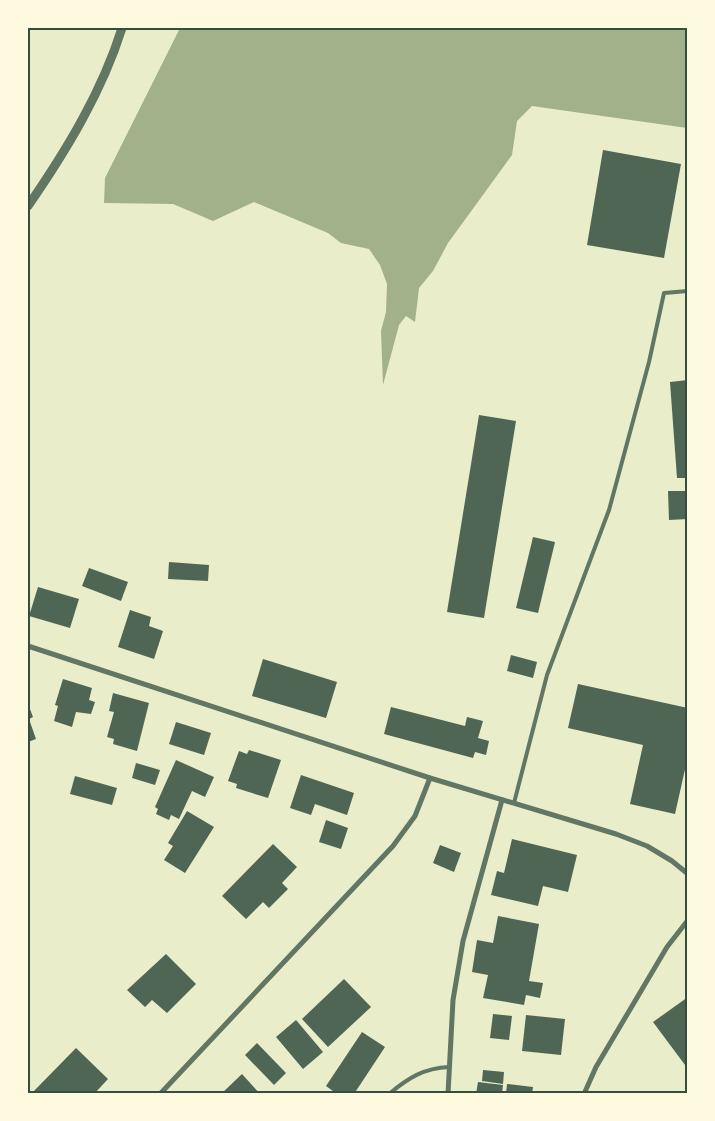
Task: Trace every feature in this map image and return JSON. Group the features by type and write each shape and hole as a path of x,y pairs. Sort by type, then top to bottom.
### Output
{"street":[{"path":"28,206 78,128 98,88 122,28"},
{"path":"28,646 430,778 616,834 664,856 688,874"},
{"path":"160,1094 399,839 415,816 430,778"},
{"path":"448,1094 453,1000 463,941 502,800"},
{"path":"584,1094 596,1067 662,956 688,920"}],"lane":[{"path":"514,803 547,675 609,510 649,362 664,293 688,291"},
{"path":"388,1094 419,1072 433,1068 449,1067"}],"shaded area":[{"path":"180,28 687,28 687,128 532,106 517,121 512,155 448,243 433,271 419,288 415,322 406,316 399,325 383,385 381,331 386,312 387,284 380,265 369,249 341,243 328,233 254,202 213,221 173,204 104,203 105,178"}],"building":[{"path":"603,150 681,164 664,258 587,245"},
{"path":"688,380 688,478 677,478 670,382"},
{"path":"479,415 516,421 484,618 447,612"},
{"path":"668,491 688,491 688,519 669,520"},
{"path":"533,537 555,542 538,613 516,608"},
{"path":"169,562 209,565 208,581 168,579"},
{"path":"89,568 128,582 121,601 82,586"},
{"path":"38,587 79,599 70,628 29,616"},
{"path":"130,610 151,617 149,626 163,631 154,659 118,647"},
{"path":"511,655 537,662 533,678 507,671"},
{"path":"263,659 337,682 326,718 252,696"},
{"path":"63,679 92,688 89,700 95,702 91,714 76,712 72,727 54,721 58,706 55,705"},
{"path":"578,684 688,708 688,756 675,814 630,804 643,745 568,728"},
{"path":"113,693 149,703 137,751 113,744 114,739 107,737 114,712 109,711"},
{"path":"28,704 33,717 29,719 36,739 28,742"},
{"path":"391,707 465,726 467,717 483,721 478,738 489,741 486,755 475,752 473,758 384,734"},
{"path":"176,722 211,733 204,755 169,744"},
{"path":"249,750 281,760 268,798 236,788 237,784 228,781 239,751 247,754"},
{"path":"176,760 214,777 205,797 192,791 179,819 171,815 169,820 156,814 158,809 155,807"},
{"path":"136,763 160,770 155,785 132,778"},
{"path":"301,775 354,793 347,815 315,804 311,815 290,808"},
{"path":"75,776 117,788 112,805 70,794"},
{"path":"187,811 214,827 185,873 164,860 173,846 168,843"},
{"path":"326,820 348,828 341,849 319,842"},
{"path":"512,839 577,855 568,892 543,886 538,906 491,895 497,871 504,873"},
{"path":"273,844 297,867 282,883 288,889 269,908 263,902 246,919 222,896"},
{"path":"440,845 461,853 454,872 433,863"},
{"path":"498,916 539,924 529,981 543,983 540,998 526,995 524,1005 483,998 488,975 472,972 477,940 493,943"},
{"path":"166,954 196,984 167,1013 152,1000 145,1007 127,990"},
{"path":"344,979 371,1007 328,1047 302,1019"},
{"path":"688,997 688,1069 653,1022"},
{"path":"493,1014 512,1016 509,1040 490,1038"},
{"path":"526,1015 565,1019 561,1055 522,1051"},
{"path":"296,1020 323,1052 303,1069 276,1037"},
{"path":"362,1032 385,1047 354,1094 337,1094 326,1086"},
{"path":"257,1043 286,1073 274,1085 245,1055"},
{"path":"76,1048 108,1079 94,1094 31,1094"},
{"path":"483,1070 504,1072 503,1084 482,1081"},
{"path":"242,1074 260,1094 221,1094"},
{"path":"478,1082 503,1085 502,1094 476,1094"},
{"path":"507,1084 533,1087 532,1094 506,1094"}]}
